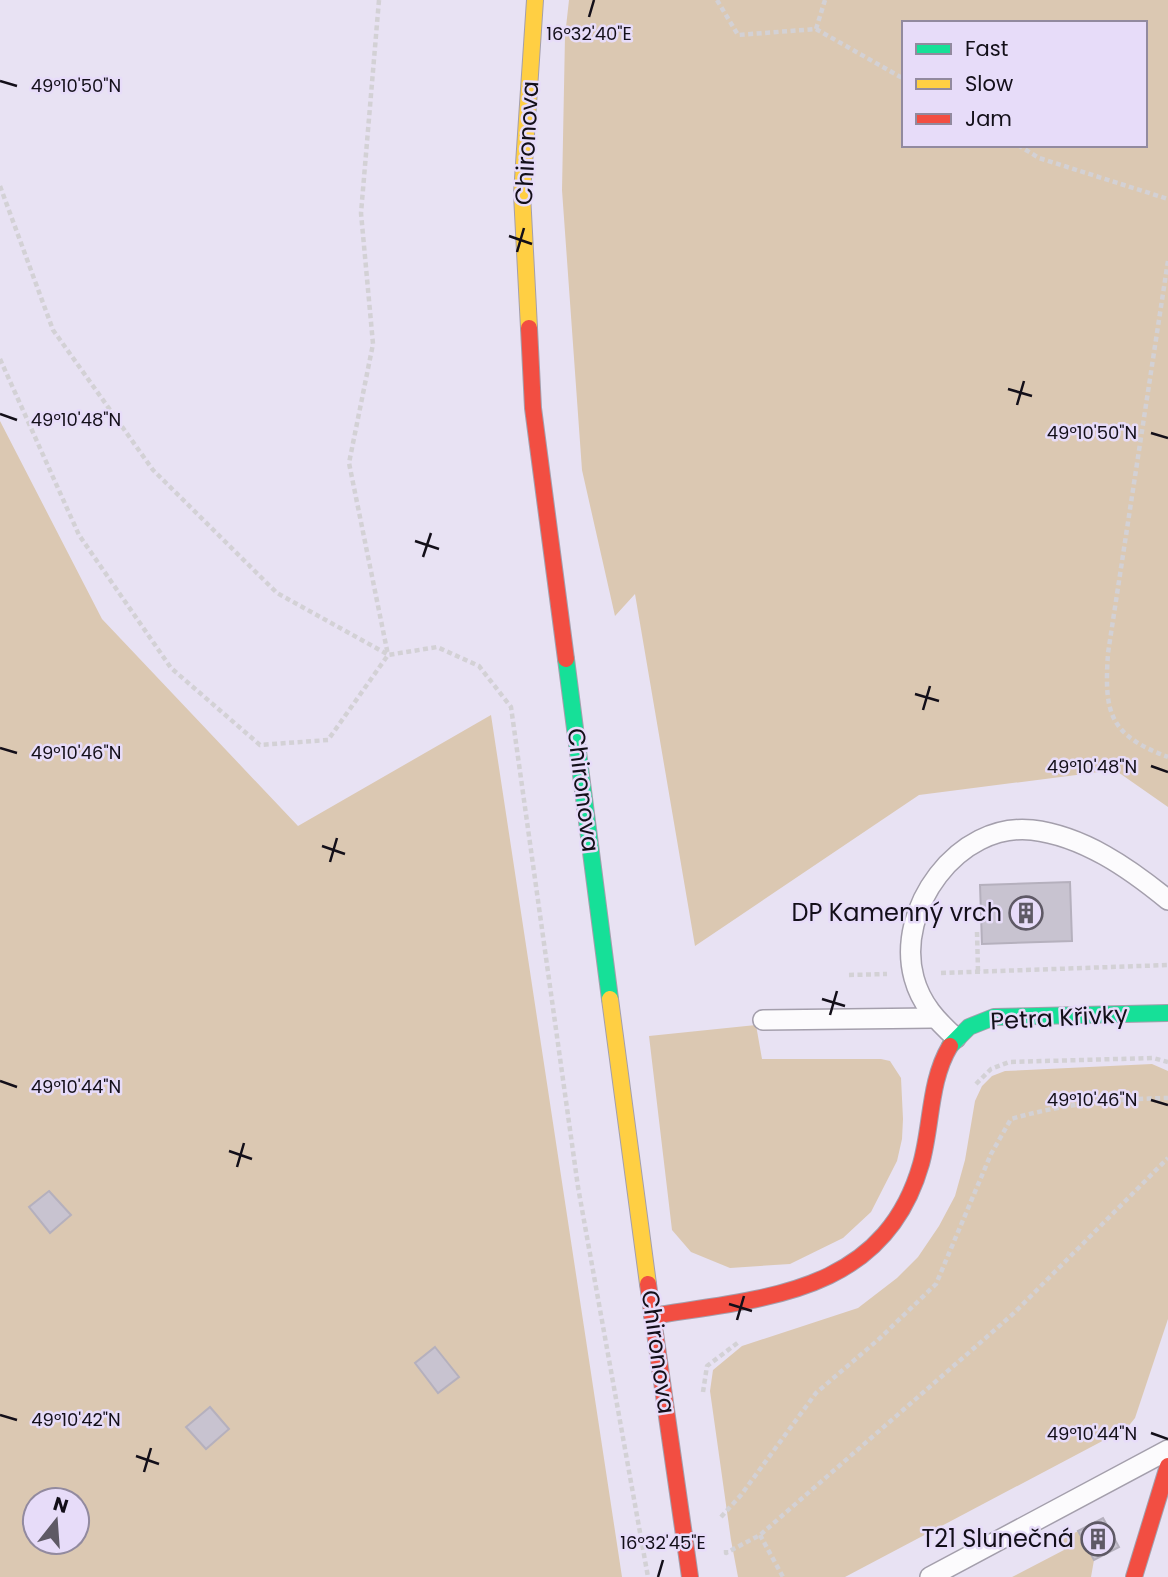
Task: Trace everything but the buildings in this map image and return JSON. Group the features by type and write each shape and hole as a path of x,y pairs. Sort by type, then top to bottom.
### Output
{"street":[{"name":"Chironova","path":"535,0 523,194 533,408 652,1316 690,1577"},
{"name":"Petra Křivky","path":"956,1038 968,1027 994,1017 1168,1013"},
{"path":"652,1316 757,1298 810,1285 846,1268 873,1247 899,1215 915,1183 925,1149 939,1071 956,1038"},
{"path":"1134,1577 1168,1466"}],"lane":[{"path":"956,1038 933,1018 918,989 913,973 913,929 925,894 945,865 974,844 1001,833 1031,830 1073,839 1114,861 1168,900"},
{"path":"763,1020 933,1018"},
{"path":"930,1577 1168,1450"}],"path":[{"path":"0,359 79,535 171,668 260,745 328,740 388,655 349,463 373,344 361,213 379,0"},
{"path":"717,0 738,34 816,29 902,78"},
{"path":"816,29 825,0"},
{"path":"1021,147 1039,158 1168,199"},
{"path":"0,186 52,330 153,470 276,593 388,655 437,647 479,666 511,707 578,1187 648,1577"},
{"path":"1168,261 1108,653 1106,683 1111,712 1122,731 1135,744 1168,757"},
{"path":"977,932 978,971"},
{"path":"849,975 1168,965"},
{"path":"721,1517 741,1495 816,1393 879,1339 936,1284 991,1154 1011,1119 1043,1110 1126,1098 1168,1098"},
{"path":"726,1553 760,1535 1013,1314 1168,1158"},
{"path":"760,1535 783,1577"}],"shaded area":[{"path":"569,0 1168,0 1168,807 1115,770 919,795 695,946 635,594 615,616 582,470 562,190 565,36"},
{"path":"0,421 102,619 298,826 491,715 622,1577 0,1577"},
{"path":"756,1025 762,1059 890,1061 901,1078 902,1139 897,1161 871,1212 843,1238 790,1264 730,1268 691,1252 672,1230 649,1036"},
{"path":"1152,1064 1168,1071 1168,1319 1135,1418 1127,1428 845,1577 738,1577 710,1391 713,1370 742,1346 858,1308 897,1278 918,1257 955,1196 965,1160 975,1101 982,1086 992,1076 1005,1071"},
{"path":"1078,1531 1094,1560 1091,1577 1012,1577 1064,1550 1060,1541"}],"traffic: fast":[{"path":"566,659 610,999"},
{"path":"950,1046 969,1027 994,1017 1168,1013"}],"traffic: slow":[{"path":"529,328 522,194 535,0"},
{"path":"610,999 648,1284"}],"traffic: jam":[{"path":"529,328 533,408 566,659"},
{"path":"652,1316 736,1303 815,1282 849,1264 879,1240 903,1207 921,1164 934,1088 950,1046"},
{"path":"648,1284 690,1577"},
{"path":"1134,1577 1168,1466"}],"place":[{"name":"DP Kamenný vrch","path":"1026,913"},
{"name":"T21 Slunečná","path":"1098,1539"}]}
